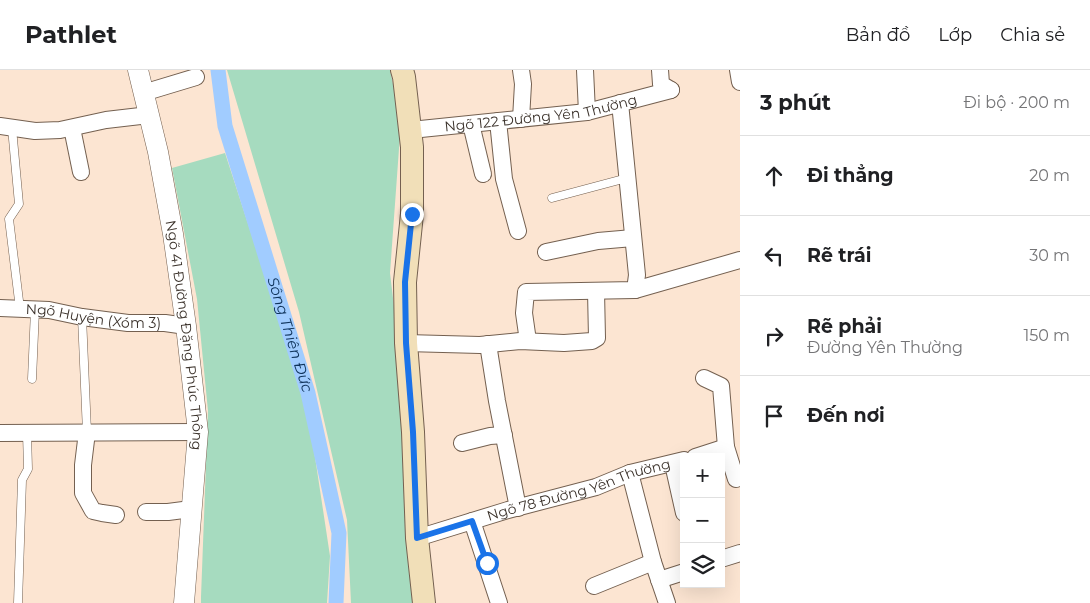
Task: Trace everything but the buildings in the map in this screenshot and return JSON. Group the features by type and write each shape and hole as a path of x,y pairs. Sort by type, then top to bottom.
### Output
{"main road":[{"path":"402,70 412,147 412,214 405,282 406,343 413,432 417,538 424,603"}],"street":[{"name":"Ngõ 41 Đường Đặng Phúc Thông","path":"138,70 158,152 173,234 198,432 184,603"},
{"path":"521,70 523,84 521,119"},
{"path":"584,70 587,112"},
{"name":"Ngõ 122 Đường Yên Thường","path":"410,130 587,112 671,90 661,84 660,70"},
{"path":"738,70 740,82"},
{"path":"143,93 196,77"},
{"path":"620,103 637,275 635,290"},
{"path":"6,127 35,131 60,130 106,120 149,115"},
{"path":"498,121 504,179 518,231"},
{"path":"471,124 483,174"},
{"path":"72,128 81,172"},
{"path":"546,252 598,241 633,238"},
{"path":"528,341 524,312 526,292 635,290 740,260"},
{"path":"406,343 488,344 520,341 564,343 592,341 596,339 596,291"},
{"name":"Ngõ Huyện (Xóm 3)","path":"0,308 49,310 82,317 128,323 165,323 186,326"},
{"path":"488,344 518,508"},
{"path":"704,378 721,386 726,447 736,479"},
{"path":"87,432 84,493 93,510 102,514 116,515"},
{"path":"0,433 198,432"},
{"path":"462,443 504,434"},
{"path":"707,453 726,447"},
{"path":"678,462 682,498"},
{"name":"Ngõ 78 Đường Yên Thường","path":"417,538 518,508 596,488 630,473 678,462"},
{"path":"630,473 653,562 667,603"},
{"path":"146,512 191,509"},
{"path":"472,521 499,603"},
{"path":"725,558 740,553"},
{"path":"594,586 653,562"},
{"path":"659,580 680,573"}],"lane":[{"path":"6,127 19,204 9,219 28,309 32,380"},
{"path":"552,198 627,178"},
{"path":"82,317 87,432"},
{"path":"18,603 22,480 28,468 27,433"}],"green space":[{"path":"227,70 390,70 401,121 390,273 406,407 414,603 351,603 347,520 299,312"},
{"path":"225,153 268,285 310,424 330,556 327,603 201,603 208,411 197,299 172,168"}],"waterway":[{"name":"Sông Thiên Đức","path":"218,70 225,126 308,393 339,533 336,603"}],"route":[{"path":"412,214 405,282 406,343 413,432 417,538 472,521 487,563"}]}
